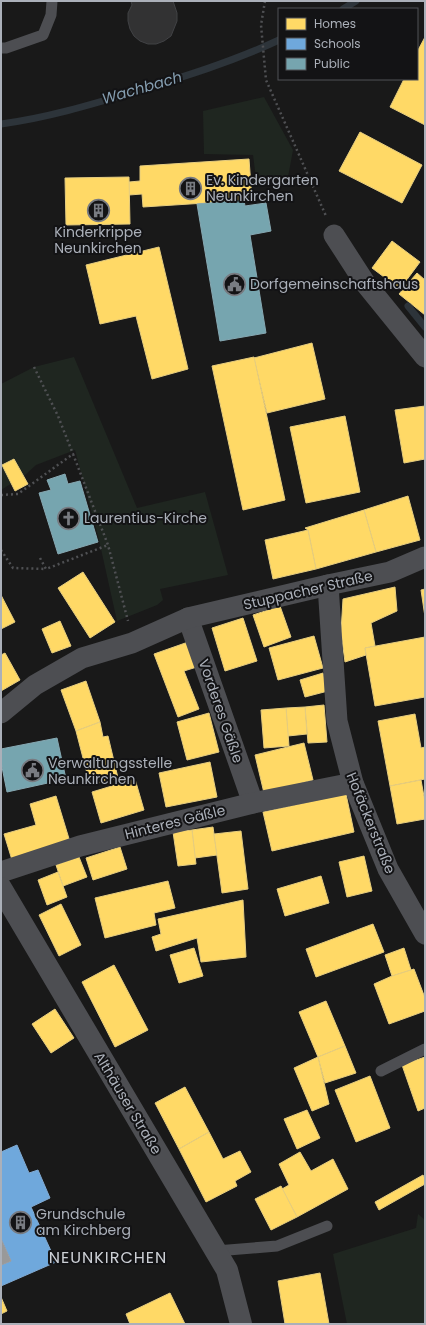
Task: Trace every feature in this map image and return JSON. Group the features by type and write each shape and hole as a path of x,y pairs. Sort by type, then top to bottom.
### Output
{"street":[{"path":"334,235 365,283 425,358"},
{"name":"Stuppacher Straße","path":"1,713 35,686 82,658 132,643 188,618 390,572 425,557"},
{"name":"Hofäckerstraße","path":"328,585 337,721 353,783 388,869 425,934"},
{"name":"Vorderes Gäßle","path":"188,618 253,803"},
{"name":"Hinteres Gäßle","path":"1,872 80,846 253,803 353,783"},
{"name":"Althäuser Straße","path":"1,888 227,1270 241,1324"}],"lane":[{"path":"1,48 6,48 43,35 51,15 52,1"},
{"path":"381,1071 425,1049"},
{"path":"216,1251 277,1246 327,1226"}],"path":[{"path":"265,1 261,25 266,80 334,235"},
{"path":"34,367 58,416 108,545 128,619 132,643"},
{"path":"1,494 18,494 73,454"},
{"path":"1,550 13,568 46,569 108,545"},
{"path":"40,558 46,569"}],"shaded area":[{"path":"264,97 293,150 288,177 256,178 253,155 204,154 203,111"},
{"path":"74,357 137,508 205,492 228,575 160,589 163,600 157,605 117,621 99,540 75,450 36,465 25,475 1,490 1,384 34,367"},
{"path":"418,1214 425,1220 425,1324 347,1324 333,1254 416,1228"}],"building: Homes":[{"path":"425,37 425,125 390,107 404,80 418,80 418,50"},
{"path":"360,132 422,165 402,203 339,171"},
{"name":"Ev. Kindergarten Neunkirchen","path":"249,159 252,200 143,207 142,194 129,195 129,182 140,181 140,166"},
{"name":"Kinderkrippe Neunkirchen","path":"129,177 130,224 66,225 65,178"},
{"path":"392,241 420,262 400,289 372,268"},
{"path":"159,247 188,369 152,379 136,316 100,324 86,265"},
{"path":"417,273 425,280 425,315 399,294"},
{"path":"312,343 325,399 267,413 254,358"},
{"path":"254,357 285,500 243,510 212,366"},
{"path":"425,406 425,459 404,463 395,410"},
{"path":"345,416 360,492 306,503 290,427"},
{"path":"14,459 28,484 15,491 2,465"},
{"path":"408,496 420,540 376,552 364,510"},
{"path":"364,510 376,552 316,569 308,530 305,528"},
{"path":"308,530 316,569 273,579 265,540"},
{"path":"83,572 115,622 90,638 58,588"},
{"path":"395,587 397,611 371,623 375,646 365,648 366,655 345,662 341,632 343,599"},
{"path":"425,589 425,617 421,590"},
{"path":"1,595 15,622 1,629"},
{"path":"280,606 291,637 264,647 253,615"},
{"path":"243,618 257,661 225,671 212,628"},
{"path":"60,621 71,646 52,653 42,629"},
{"path":"314,636 323,668 278,680 269,648"},
{"path":"425,637 425,697 375,706 365,648"},
{"path":"191,641 200,666 184,671 199,709 178,717 154,654"},
{"path":"5,653 20,680 1,691 1,655"},
{"path":"323,673 328,691 305,697 300,680"},
{"path":"86,681 100,722 76,731 61,690"},
{"path":"324,705 327,742 308,743 305,707"},
{"path":"305,707 307,734 288,736 286,708"},
{"path":"286,708 289,746 264,748 261,710"},
{"path":"209,713 219,752 187,760 177,722"},
{"path":"415,714 421,748 425,747 425,779 390,786 378,721"},
{"path":"100,722 103,737 108,736 118,778 90,785 76,731"},
{"path":"304,743 313,780 264,793 255,755"},
{"path":"210,762 217,797 166,807 159,773"},
{"path":"135,779 144,810 101,823 92,792"},
{"path":"421,780 425,802 425,819 397,824 390,786"},
{"path":"346,794 354,832 272,851 263,812"},
{"path":"56,796 70,842 12,860 4,834 36,825 30,804"},
{"path":"213,827 217,855 195,858 192,830"},
{"path":"192,830 196,864 178,866 173,832"},
{"path":"241,831 248,889 222,893 214,834"},
{"path":"120,847 127,869 93,880 86,858"},
{"path":"364,856 372,891 347,897 339,862"},
{"path":"79,857 87,877 63,886 56,865"},
{"path":"58,872 67,897 47,905 38,880"},
{"path":"321,876 329,903 285,916 277,889"},
{"path":"168,881 175,908 154,913 156,925 105,938 95,898"},
{"path":"243,900 246,957 201,962 197,938 156,951 152,937 161,934 158,919"},
{"path":"61,904 81,945 59,956 39,915"},
{"path":"373,924 384,952 316,977 306,949"},
{"path":"194,948 203,976 179,983 170,955"},
{"path":"404,948 411,970 392,976 385,955"},
{"path":"114,965 148,1030 115,1047 82,982"},
{"path":"414,969 425,998 425,1011 389,1024 374,984"},
{"path":"326,1001 345,1046 318,1057 299,1012"},
{"path":"55,1009 74,1038 51,1053 32,1024"},
{"path":"345,1046 356,1073 325,1083 318,1057"},
{"path":"318,1057 329,1104 312,1111 294,1068"},
{"path":"425,1057 425,1108 418,1111 402,1065"},
{"path":"370,1076 390,1128 356,1142 335,1090"},
{"path":"185,1087 209,1132 179,1149 155,1103"},
{"path":"307,1110 320,1138 297,1149 284,1119"},
{"path":"209,1132 223,1159 240,1151 251,1172 235,1181 237,1186 206,1202 179,1149"},
{"path":"300,1152 311,1171 333,1159 348,1189 297,1217 282,1189 289,1185 279,1164"},
{"path":"423,1175 425,1184 379,1210 375,1202"},
{"path":"281,1186 297,1217 271,1230 255,1199"},
{"path":"320,1273 329,1324 285,1324 278,1281"},
{"path":"170,1293 185,1324 130,1324 126,1314"},
{"path":"1,1297 7,1311 1,1314"}],"building: Schools":[{"name":"Grundschule am Kirchberg","path":"17,1145 29,1173 38,1170 50,1198 31,1207 56,1262 1,1286 1,1265 11,1261 1,1238 1,1152"}],"building: Public":[{"name":"Dorfgemeinschaftshaus","path":"244,200 245,206 266,203 271,231 250,235 266,333 220,341 197,204"},
{"name":"Laurentius-Kirche","path":"65,474 68,484 80,481 98,542 58,554 39,493 51,490 47,480"},
{"name":"Verwaltungsstelle Neunkirchen","path":"57,738 66,779 7,792 1,762 1,749"}],"building: Industry":[{"path":"1,1239 11,1261 1,1265"}],"building: Other":[{"path":"131,1 173,1 177,13 177,21 171,36 156,44 148,44 140,41 134,36 128,21 128,13 132,5"}],"waterway":[{"name":"Wachbach","path":"345,8 356,1"},
{"name":"Wachbach","path":"1,124 68,111 101,102 189,75 278,40"},
{"path":"408,306 425,327"}],"place":[{"name":"Ev. Kindergarten Neunkirchen","path":"190,188"},
{"name":"Kinderkrippe Neunkirchen","path":"98,210"},
{"name":"Dorfgemeinschaftshaus","path":"234,284"},
{"name":"Laurentius-Kirche","path":"69,518"},
{"name":"Verwaltungsstelle Neunkirchen","path":"33,771"},
{"name":"Grundschule am Kirchberg","path":"20,1222"}],"district":[{"name":"NEUNKIRCHEN","path":"108,1257"}]}
